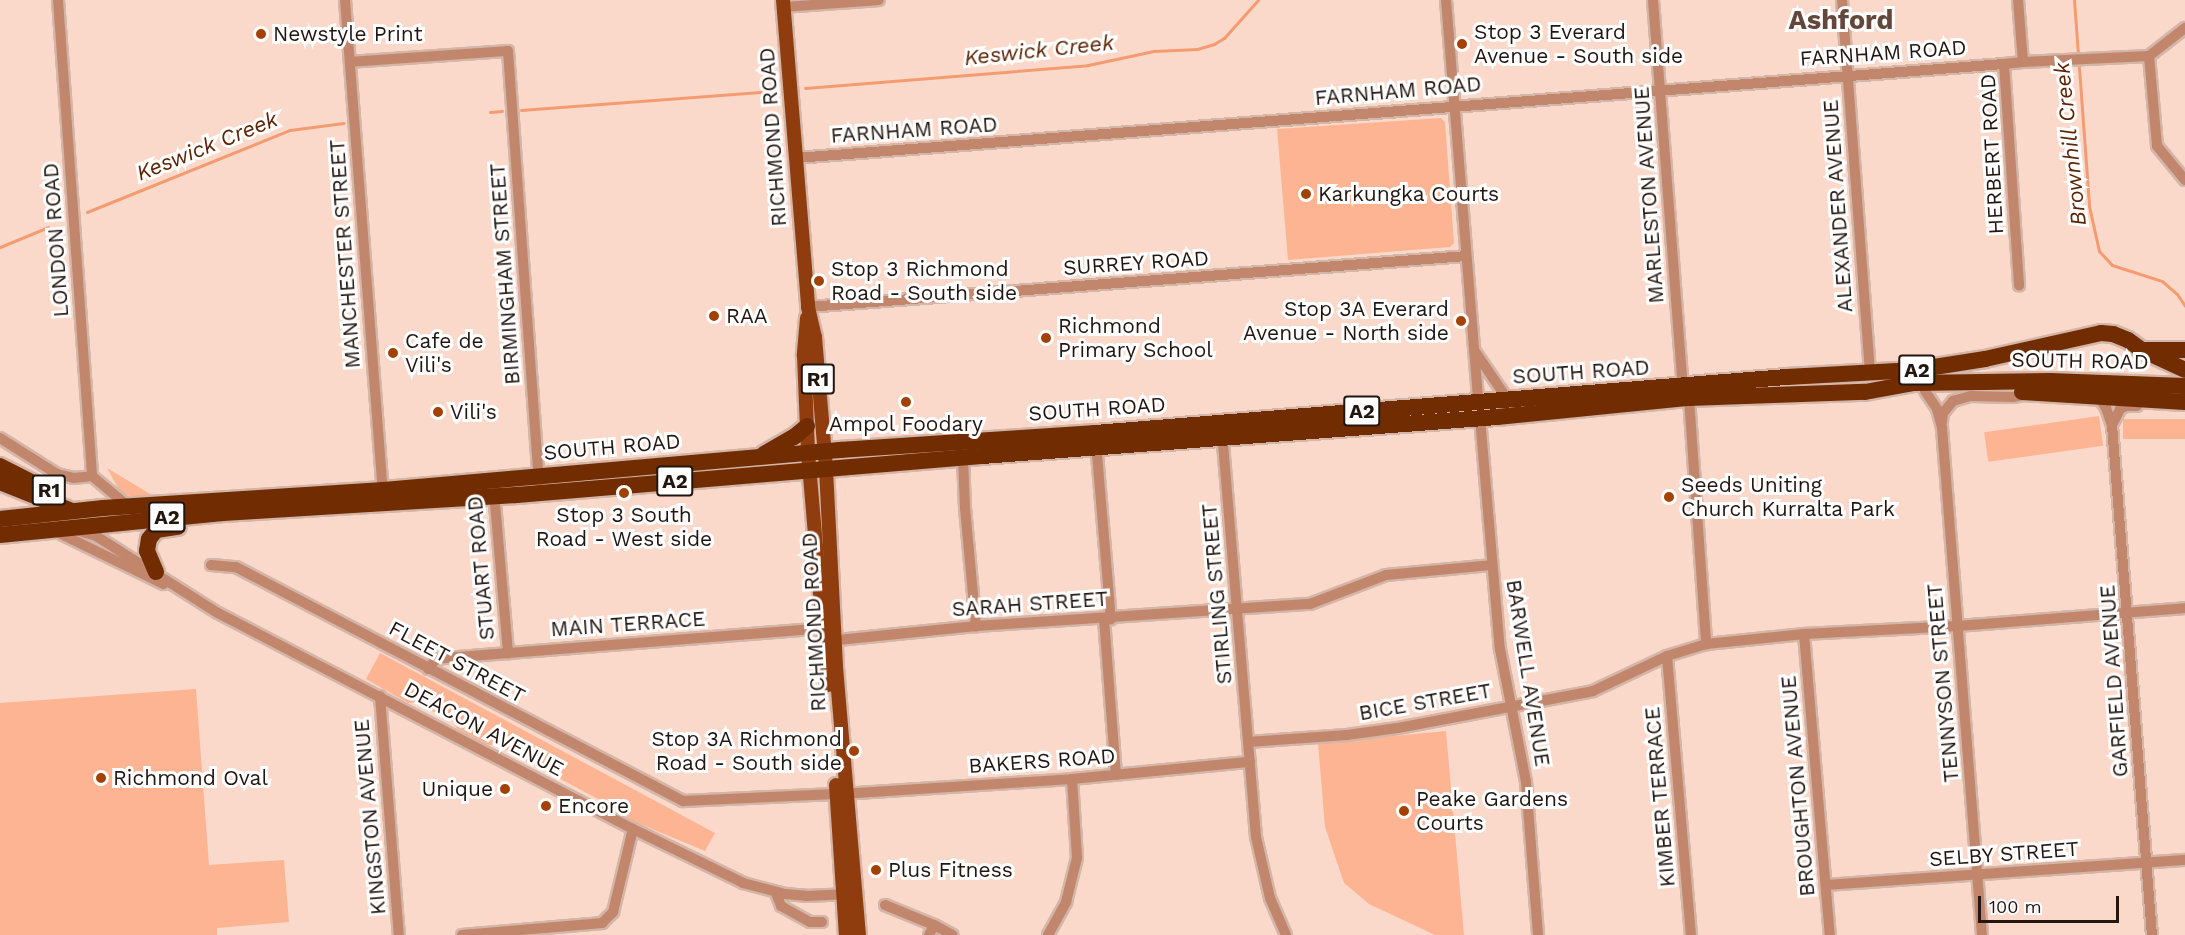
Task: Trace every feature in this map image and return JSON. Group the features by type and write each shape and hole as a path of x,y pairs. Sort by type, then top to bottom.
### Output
{"highway":[{"name":"SOUTH ROAD","path":"71,519 111,522 223,513 383,497 493,479 816,452 1096,440 1686,392 1916,370 1985,359 2101,333 2113,334 2128,340 2142,350 2185,370"},
{"path":"2142,350 2184,350"},
{"name":"SOUTH ROAD","path":"1479,410 1508,400 1686,392 1865,392 1914,383 2050,381 2185,386"},
{"path":"1865,392 2038,392 2185,402"},
{"path":"758,457 794,437 807,426"},
{"name":"SOUTH ROAD","path":"0,535 52,530 71,519 100,508 383,497 494,497 963,458 1096,440"},
{"name":"R1","path":"0,466 37,486 100,508"},
{"name":"R1","path":"0,482 71,519"},
{"path":"156,572 147,548 153,532 160,528 206,525 223,513"},
{"path":"0,519 42,516 71,519"}],"main road":[{"name":"RICHMOND ROAD","path":"784,4 808,307 815,337 816,452 849,894 846,935"},
{"name":"RICHMOND ROAD","path":"808,307 804,356 807,426 816,452"},
{"name":"RICHMOND ROAD","path":"849,894 859,935"}],"street":[{"name":"LONDON ROAD","path":"57,0 92,476"},
{"name":"MANCHESTER STREET","path":"345,0 383,497"},
{"path":"784,4 879,0"},
{"name":"BARWELL AVENUE","path":"1446,0 1491,565 1500,649 1526,782 1538,935"},
{"name":"MARLESTON AVENUE","path":"1653,0 1706,644"},
{"name":"ALEXANDER AVENUE","path":"1842,0 1870,373"},
{"name":"HERBERT ROAD","path":"2018,0 2023,62 2004,64 2019,285"},
{"path":"2023,62 2149,56 2185,28"},
{"name":"BIRMINGHAM STREET","path":"350,62 508,51 539,493"},
{"path":"2149,56 2157,146 2185,180"},
{"name":"FARNHAM ROAD","path":"796,159 2004,64"},
{"name":"SURREY ROAD","path":"808,307 1466,256"},
{"path":"1473,348 1508,400"},
{"name":"TENNYSON STREET","path":"1925,391 1937,409 1942,428"},
{"name":"TENNYSON STREET","path":"1982,935 1942,428 1943,413 1953,401 1971,396 2013,397 2038,392"},
{"name":"GARFIELD AVENUE","path":"2097,395 2106,408 2112,425 2152,935"},
{"path":"2112,425 2117,412 2126,406 2149,407 2185,402"},
{"name":"STIRLING STREET","path":"1222,430 1256,837 1262,872 1286,935"},
{"path":"0,438 57,474 74,478 92,476 128,506"},
{"path":"1096,440 1116,775"},
{"path":"963,458 964,508 976,626"},
{"name":"STUART ROAD","path":"493,479 508,653"},
{"name":"DEACON AVENUE","path":"71,519 156,572 178,589"},
{"name":"DEACON AVENUE","path":"52,530 142,575 178,589 633,829 743,883 776,893 806,896 849,894"},
{"name":"FLEET STREET","path":"211,565 236,567 683,801"},
{"name":"SARAH STREET","path":"829,635 1108,619 1310,604 1386,575 1491,565"},
{"name":"BICE STREET","path":"1248,742 1347,735 1593,691 1667,656 1706,644 1804,634 1958,626 2185,608"},
{"name":"BROUGHTON AVENUE","path":"1804,634 1830,935"},
{"name":"MAIN TERRACE","path":"428,669 431,663 443,658 829,635"},
{"name":"KIMBER TERRACE","path":"1667,656 1691,935"},
{"name":"KINGSTON AVENUE","path":"380,696 399,935"},
{"name":"BAKERS ROAD","path":"683,801 1072,779 1250,762"},
{"path":"1048,935 1066,902 1077,858 1072,779"},
{"path":"462,935 602,923 613,912 633,829"},
{"name":"SELBY STREET","path":"1827,885 2185,860"},
{"path":"776,893 781,906 810,922 822,922"},
{"path":"885,905 932,930 953,935"}],"shaded area":[{"path":"1441,118 1445,122 1454,243 1450,247 1288,260 1277,129"},
{"path":"2099,416 2103,446 1988,462 1984,432"},
{"path":"2123,419 2185,419 2185,439 2123,439"},
{"path":"107,468 152,495 134,497 126,495 119,490"},
{"path":"380,653 715,833 705,851 628,819 624,813 497,745 488,745 457,729 453,722 416,702 408,703 366,679"},
{"name":"Richmond Oval","path":"196,689 209,865 284,860 289,922 217,928 217,935 0,935 0,703"},
{"path":"1446,731 1464,935 1435,935 1369,904 1344,883 1325,827 1318,743"}],"waterway":[{"name":"Keswick Creek","path":"805,88 1088,65 1154,51 1197,49 1224,38 1258,0"},
{"name":"Brownhill Creek","path":"2074,0 2089,206 2099,251 2112,265 2162,281 2177,294 2185,306"},
{"name":"Keswick Creek","path":"521,110 772,91"},
{"name":"Keswick Creek","path":"490,112 502,111"},
{"name":"Keswick Creek","path":"87,212 290,130 344,123"},
{"name":"Keswick Creek","path":"0,247 48,227"}],"place":[{"name":"Newstyle Print","path":"261,34"},
{"name":"Stop 3 Everard Avenue - South side","path":"1462,44"},
{"name":"Karkungka Courts","path":"1306,194"},
{"name":"Stop 3 Richmond Road - South side","path":"819,281"},
{"name":"RAA","path":"714,316"},
{"name":"Stop 3A Everard Avenue - North side","path":"1461,321"},
{"name":"Richmond Primary School","path":"1046,338"},
{"name":"Cafe de Vili's","path":"393,353"},
{"name":"Ampol Foodary","path":"906,402"},
{"name":"Vili's","path":"438,412"},
{"name":"Stop 3 South Road - West side","path":"624,493"},
{"name":"Seeds Uniting Church Kurralta Park","path":"1669,497"},
{"name":"Stop 3A Richmond Road - South side","path":"854,751"},
{"name":"Richmond Oval","path":"101,778"},
{"name":"Unique","path":"505,789"},
{"name":"Encore","path":"546,806"},
{"name":"Peake Gardens Courts","path":"1404,811"},
{"name":"Plus Fitness","path":"876,870"}],"district":[{"name":"Ashford","path":"1841,21"}]}
